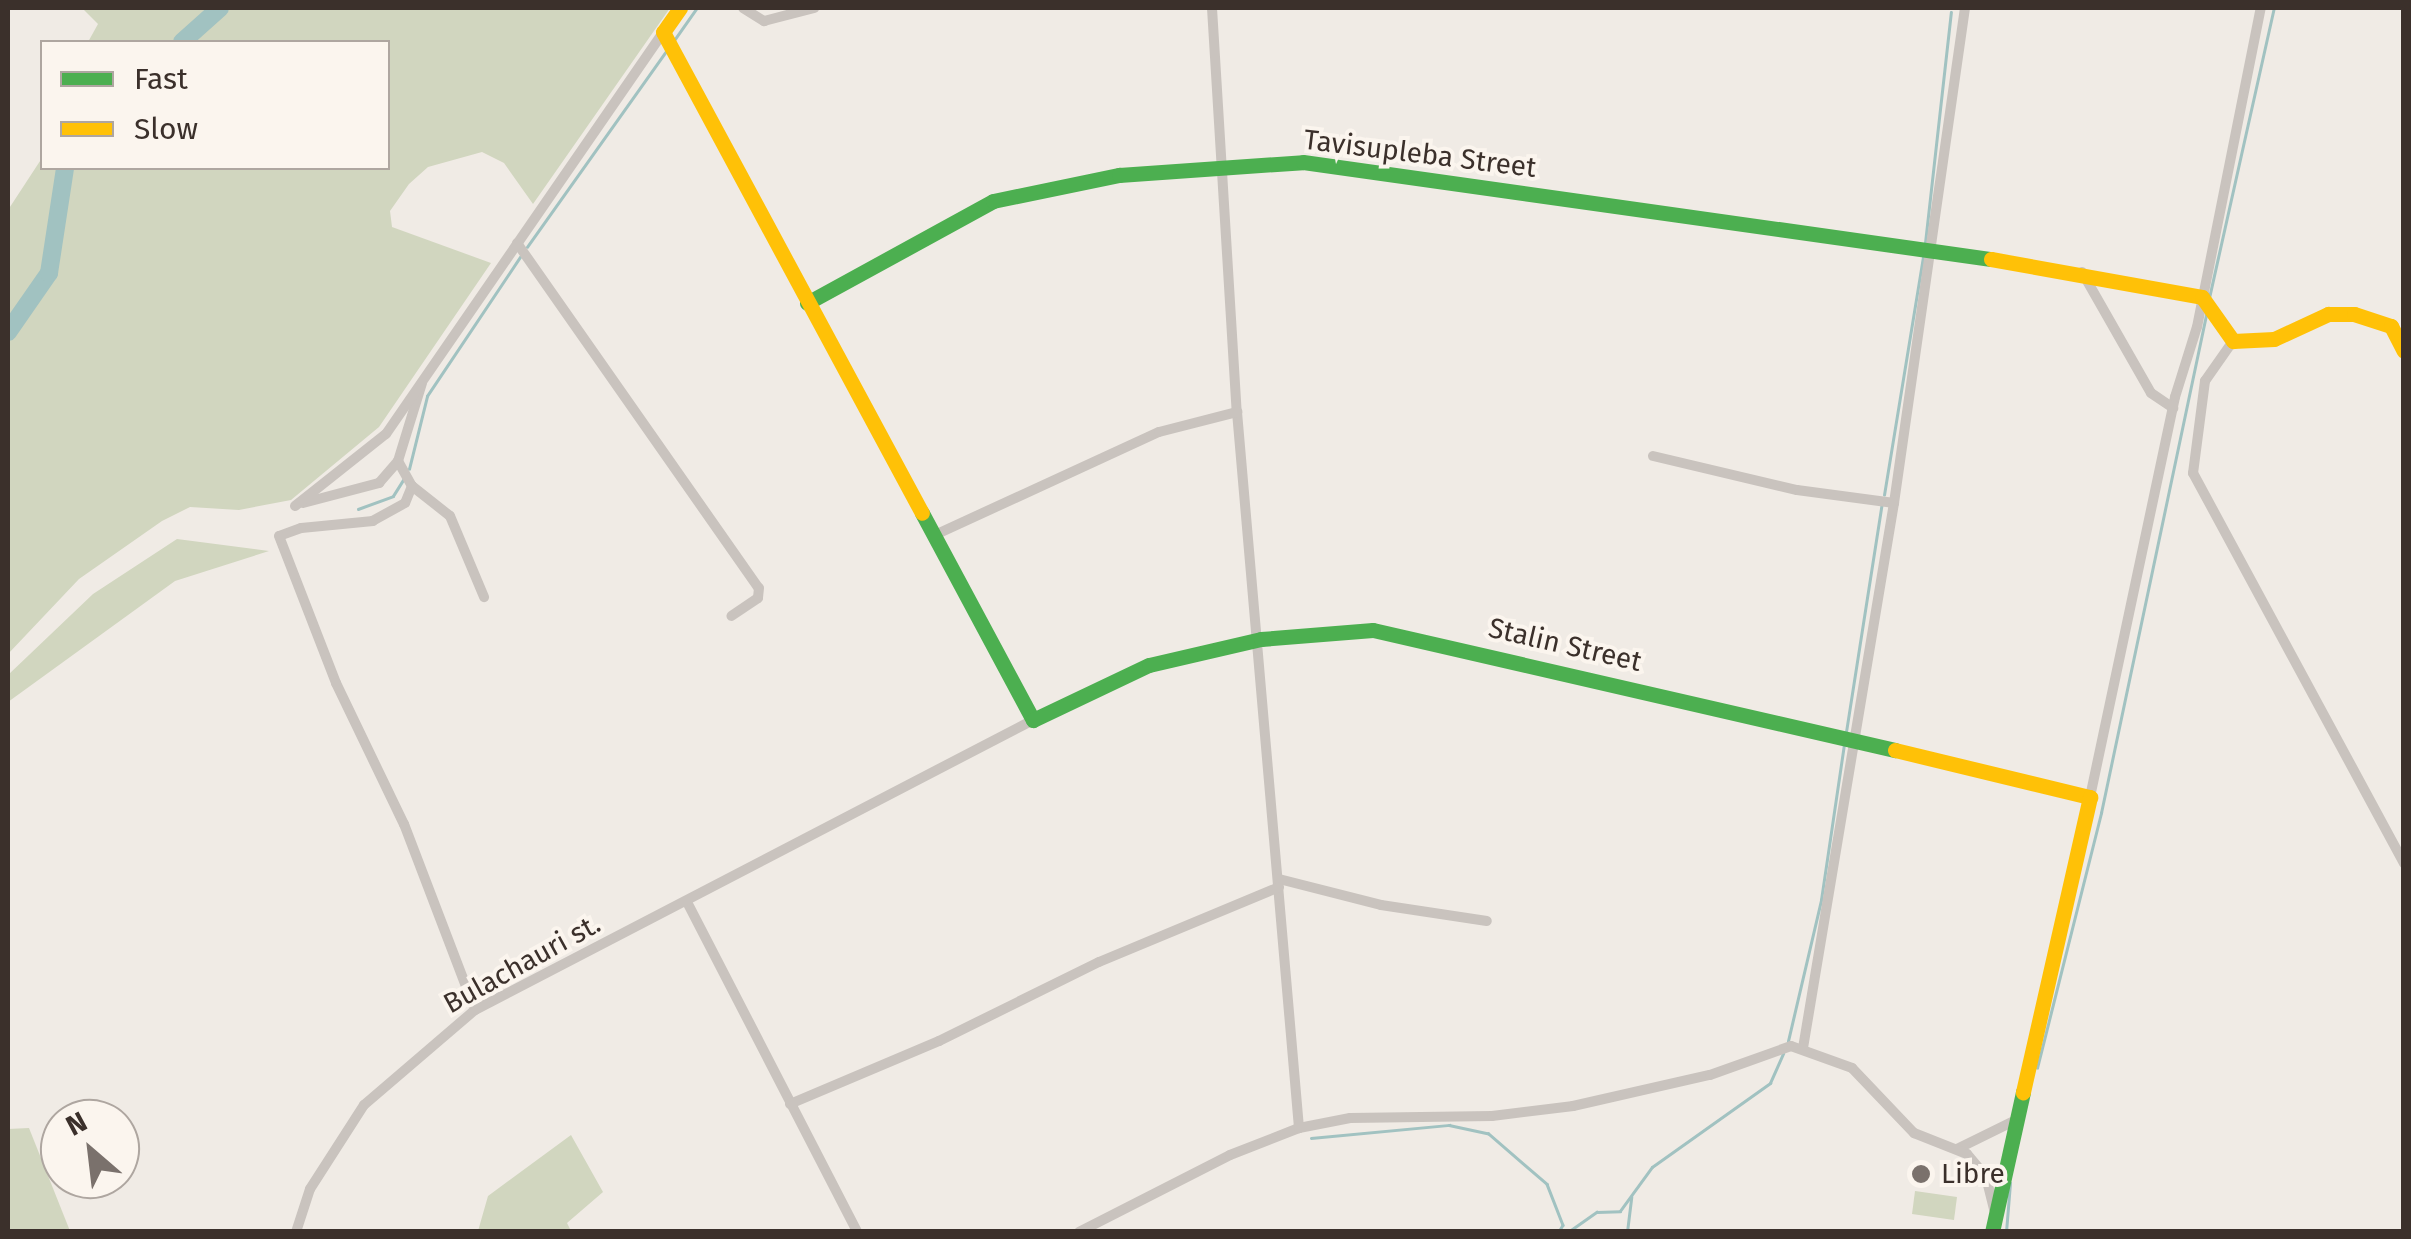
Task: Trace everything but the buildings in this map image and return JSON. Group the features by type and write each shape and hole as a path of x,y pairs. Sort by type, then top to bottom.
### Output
{"street":[{"path":"422,384 398,461 380,482 295,506 386,434 680,8"},
{"path":"743,8 764,21 814,8"},
{"path":"1212,8 1225,165 1237,412 1260,639 1300,1128"},
{"path":"1803,1048 1894,503 1965,8"},
{"path":"1994,1223 2173,408 2202,297 2261,8"},
{"path":"662,32 807,303 938,534 1033,720"},
{"name":"Tavisupleba Street","path":"807,303 993,202 1072,182 1225,165 1374,169 2082,272 2202,297"},
{"path":"517,243 760,588 758,598 732,616"},
{"path":"2082,272 2152,393 2173,408"},
{"path":"2202,297 2233,340"},
{"path":"2233,340 2274,339 2328,314 2397,325 2404,350"},
{"path":"2233,340 2205,381 2193,473 2404,864"},
{"path":"938,534 1159,432 1237,412"},
{"path":"1653,456 1798,490 1894,503"},
{"path":"398,461 412,486 450,516 484,597"},
{"path":"412,486 405,502 380,519 279,536 336,682 404,824 475,1010"},
{"name":"Stalin Street","path":"1033,720 1149,665 1260,639 1373,630 2090,796"},
{"name":"Bulachauri st.","path":"296,1232 310,1189 364,1105 475,1010 1033,720"},
{"path":"790,1104 939,1041 1098,962 1279,884 1487,921"},
{"path":"687,902 857,1232"},
{"path":"1079,1232 1230,1154 1300,1128 1350,1118 1492,1116 1573,1106 1803,1048 1852,1068 1914,1133 1956,1148 1986,1178 1994,1223"},
{"path":"1956,1148 2014,1121"}],"green space":[{"path":"82,8 670,8 533,204 504,163 482,152 428,167 409,184 390,211 392,227 491,263 379,427 291,500 239,510 190,507 162,521 79,579 8,654 8,210 40,161 40,170 390,170 390,40 89,40 98,24"},
{"path":"177,539 269,551 175,581 8,702 8,675 93,594"},
{"path":"29,1128 40,1156 40,1199 57,1199 70,1231 8,1231 8,1129"},
{"path":"571,1135 603,1192 567,1223 571,1231 478,1231 488,1196"},
{"path":"1915,1191 1957,1197 1954,1220 1912,1214"}],"waterway":[{"path":"184,40 220,8"},
{"path":"675,39 697,8"},
{"path":"2209,298 2274,8"},
{"path":"1925,243 1951,12"},
{"path":"527,247 667,50"},
{"path":"8,332 49,273 65,170"},
{"path":"1884,495 1923,256"},
{"path":"409,469 427,396 520,257"},
{"path":"2037,1068 2101,813 2206,315"},
{"path":"358,509 393,496 403,480"},
{"path":"1846,732 1882,503"},
{"path":"1788,1041 1821,900 1844,745"},
{"path":"1568,1232 1597,1212 1620,1211 1652,1167 1770,1083 1783,1054"},
{"path":"1311,1138 1449,1125 1488,1133 1547,1184 1563,1225 1559,1232"},
{"path":"2006,1232 2010,1183"},
{"path":"1627,1232 1631,1197"}],"traffic: fast":[{"path":"807,303 993,201 1119,175 1303,162 1991,259"},
{"path":"922,513 1033,720 1149,665 1261,639 1373,630 1895,750"},
{"path":"1992,1232 2023,1092"}],"traffic: slow":[{"path":"680,8 663,32 922,513"},
{"path":"1991,259 2202,297 2233,341 2274,339 2328,314 2354,314 2391,326 2404,351"},
{"path":"1895,750 2090,797 2023,1092"}],"place":[{"name":"Libre","path":"1921,1174"}]}
